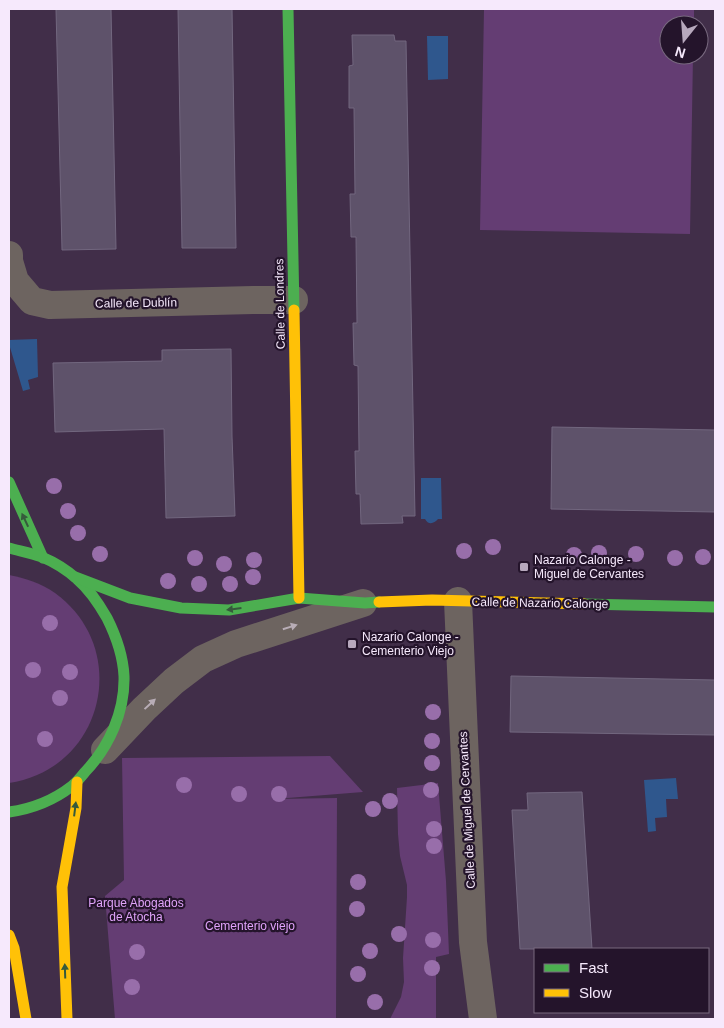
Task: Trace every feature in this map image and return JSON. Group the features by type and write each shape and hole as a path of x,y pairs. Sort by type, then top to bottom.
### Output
{"street":[{"name":"Calle de Londres","path":"288,9 299,598"},
{"name":"Calle de Dublín","path":"9,255 15,282 32,301 50,305 294,300"},
{"path":"9,482 43,558"},
{"path":"9,548 43,558 75,577 94,597 109,620 119,646 124,673 122,700 116,727 104,751 77,782 50,800 18,811 9,812"},
{"name":"Calle de Nazario Calonge","path":"75,577 130,598 181,608 230,610 299,598 364,603 432,600 715,607"},
{"name":"Calle de Miguel de Cervantes","path":"458,601 473,942 483,1019"},
{"name":"Calle de Nazario Calonge","path":"104,751 174,681 203,659 236,644 364,603"},
{"path":"67,1019 62,887 76,808 77,782"},
{"path":"9,935 14,948 26,1019"}],"green space":[{"path":"484,9 694,9 694,15 659,15 659,65 693,65 690,234 480,230"},
{"path":"9,575 33,581 50,589 79,617 94,644 99,674 96,704 86,731 67,755 41,773 9,783"},
{"name":"Cementerio viejo","path":"330,756 363,792 275,799 337,798 336,1019 115,1019 105,896 124,880 122,758"},
{"path":"438,783 446,881 449,954 436,957 436,1019 390,1019 401,997 404,982 403,958 407,897 407,885 400,856 397,788"}],"water":[{"path":"427,36 448,36 448,79 428,80"},
{"path":"37,339 38,377 28,380 30,389 23,391 9,340"},
{"path":"421,478 441,478 442,519 438,519 433,523 421,519"},
{"path":"676,778 678,799 666,799 667,817 655,818 656,831 648,832 644,780"}],"building":[{"path":"56,9 111,9 116,249 62,250"},
{"path":"178,9 232,9 236,248 182,248"},
{"path":"352,35 394,35 395,41 406,41 415,516 402,516 403,523 361,524 360,494 356,494 355,451 359,451 358,366 354,365 353,323 357,323 356,237 351,237 350,194 355,194 354,108 349,108 349,66 353,65"},
{"path":"231,349 235,516 166,518 164,429 55,432 53,363 162,361 162,350"},
{"path":"552,427 715,430 715,512 551,509"},
{"path":"511,676 715,680 715,735 510,732"},
{"path":"582,792 592,948 520,949 512,810 528,810 527,793"}],"traffic: fast":[{"path":"288,9 294,310"},
{"path":"9,482 43,558"},
{"path":"9,548 51,561 77,579 86,588 107,618 121,654 124,676 122,703 114,728 94,762 74,784 58,796 26,809 9,812"},
{"path":"75,577 130,598 181,608 229,610 299,598 365,603 379,602"},
{"path":"584,604 715,607"}],"traffic: slow":[{"path":"294,310 299,598"},
{"path":"379,602 432,600 584,604"},
{"path":"67,1019 62,887 76,808 77,782"},
{"path":"9,935 14,948 26,1019"}],"place":[{"name":"Nazario Calonge - Miguel de Cervantes","path":"524,567"},
{"name":"Nazario Calonge - Cementerio Viejo","path":"352,644"}],"park label":[{"name":"Parque Abogados de Atocha","path":"136,910"}]}
